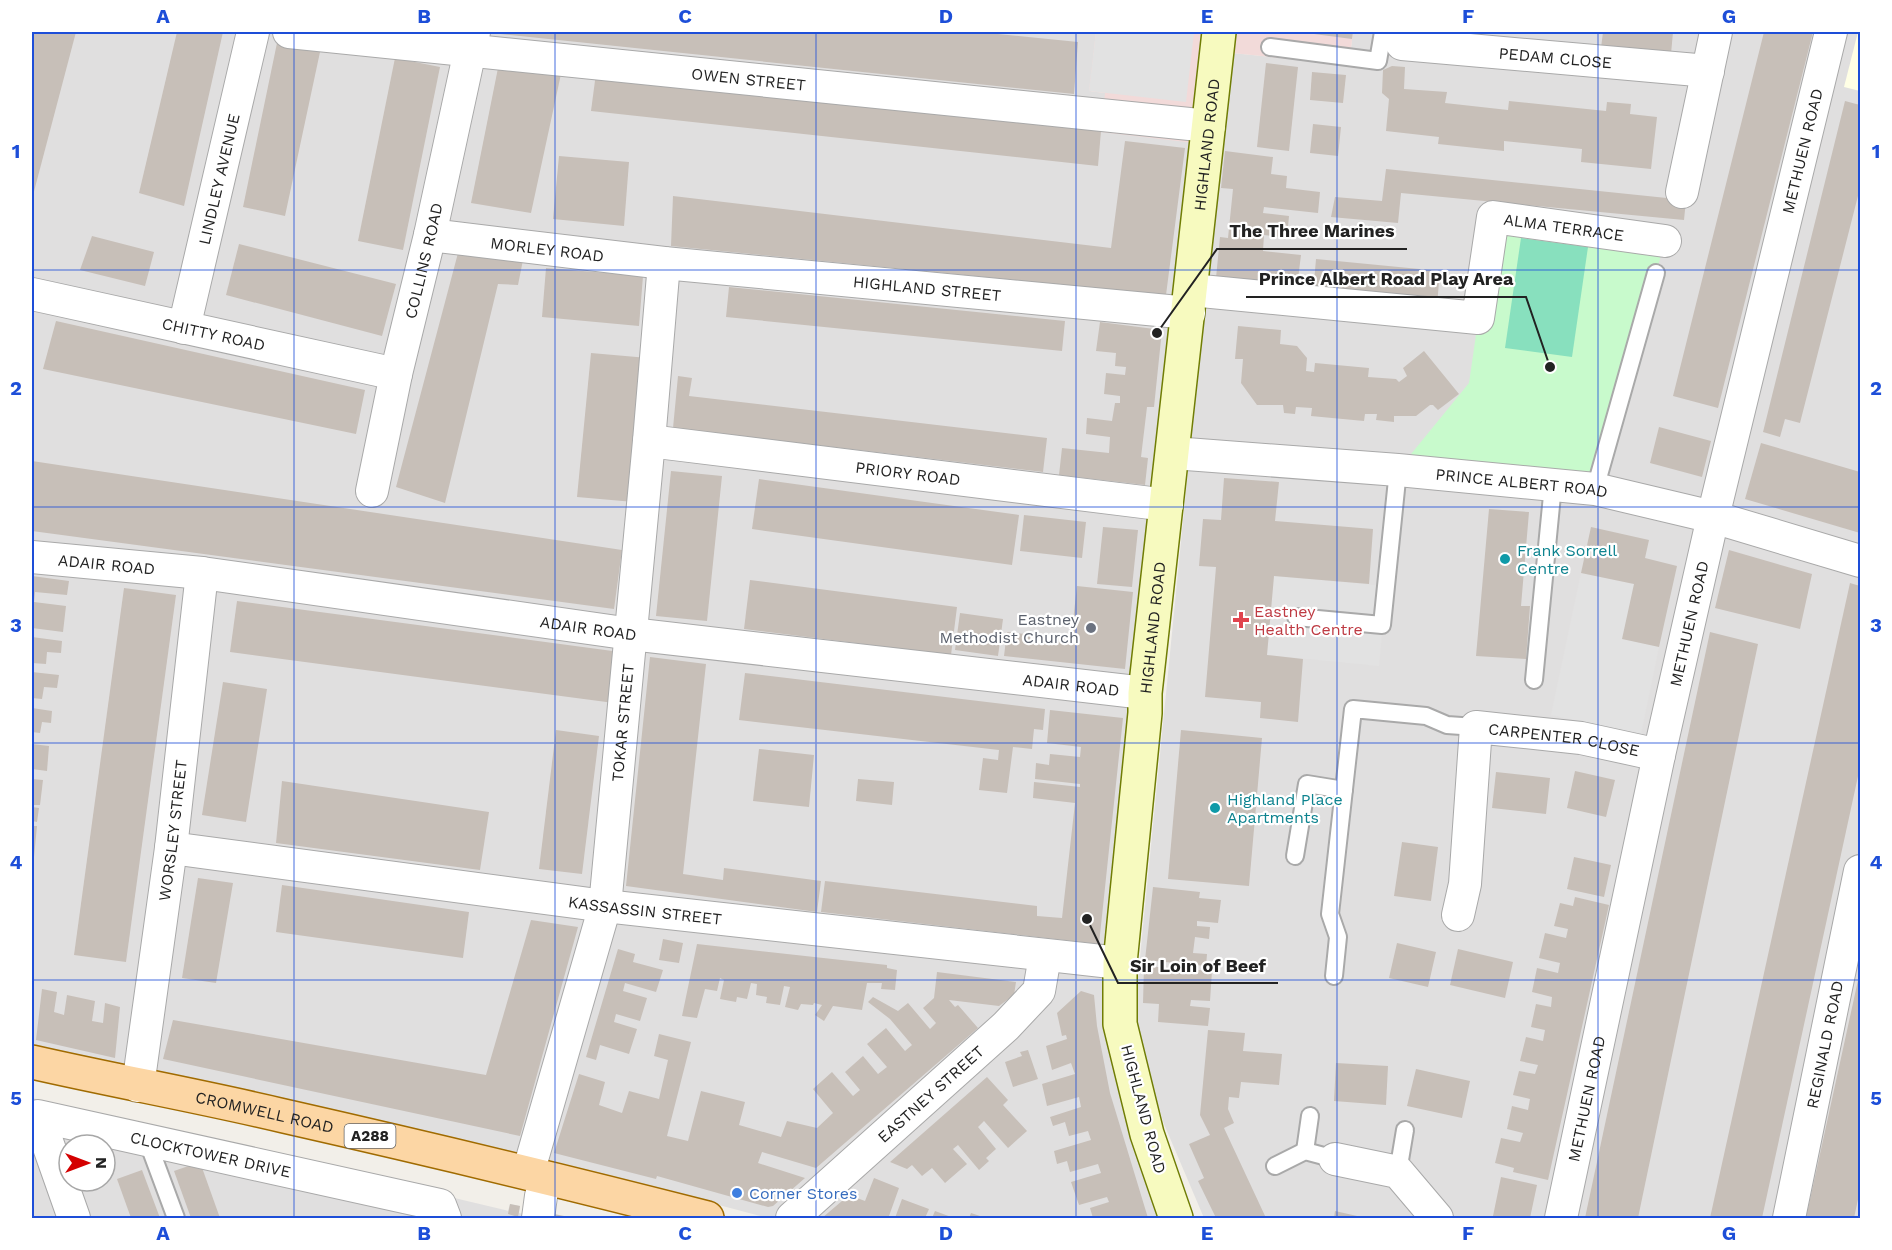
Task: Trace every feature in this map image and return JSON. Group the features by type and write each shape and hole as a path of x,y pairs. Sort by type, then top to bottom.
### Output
{"main road":[{"name":"HIGHLAND ROAD","path":"1176,1218 1147,1134 1120,1024 1120,963 1145,713 1145,693 1219,32"},
{"name":"CROMWELL ROAD","path":"32,1062 282,1115 707,1218"}],"street":[{"name":"LINDLEY AVENUE","path":"184,328 253,32"},
{"name":"OWEN STREET","path":"289,32 472,41 1209,126"},
{"path":"1682,192 1716,32"},
{"name":"METHUEN ROAD","path":"1561,1218 1659,755 1713,517 1831,32"},
{"name":"PEDAM CLOSE","path":"1388,39 1708,71"},
{"name":"COLLINS ROAD","path":"372,490 472,41"},
{"name":"ALMA TERRACE","path":"1190,301 1478,318 1493,217 1665,241"},
{"name":"MORLEY ROAD","path":"430,235 664,263"},
{"name":"HIGHLAND STREET","path":"664,263 1190,301"},
{"name":"TOKAR STREET","path":"538,1218 541,1196 537,1176 605,906 650,441 664,263"},
{"name":"CHITTY ROAD","path":"32,294 396,374"},
{"name":"PRIORY ROAD","path":"650,441 1167,505"},
{"name":"PRINCE ALBERT ROAD","path":"1173,453 1398,470 1595,489 1713,517 1860,561"},
{"name":"ADAIR ROAD","path":"32,556 202,573 631,634 1145,693"},
{"name":"WORSLEY STREET","path":"138,1086 171,848 202,573"},
{"name":"CARPENTER CLOSE","path":"1458,915 1466,884 1476,727 1581,738 1659,755"},
{"name":"KASSASSIN STREET","path":"171,848 605,906 1120,963"},
{"name":"REGINALD ROAD","path":"1790,1218 1860,871"},
{"name":"EASTNEY STREET","path":"792,1218 1006,1026 1039,991 1045,956"},
{"name":"CLOCKTOWER DRIVE","path":"35,1115 440,1205 445,1218"},
{"name":"CLOCKTOWER DRIVE","path":"35,1115 75,1218"},
{"path":"1320,1155 1398,1172 1432,1216"}],"lane":[{"path":"1270,47 1378,61 1388,39"},
{"path":"1595,489 1656,273"},
{"path":"1296,617 1382,625 1398,470"},
{"path":"1534,680 1553,485"},
{"path":"1334,976 1338,936 1330,914 1353,709 1426,716 1447,725 1476,727"},
{"path":"1295,856 1307,784 1344,790"},
{"path":"1275,1166 1320,1155 1310,1116"},
{"path":"1398,1172 1405,1130"},
{"path":"147,1140 176,1218"}],"shaded area":[{"path":"32,32 1096,32 1090,91 1105,93 1195,143 1125,1105 1157,1218 768,1218 546,1159 41,1051 32,1046"},
{"path":"1096,32 1353,32 1349,65 1232,53 1220,146 1101,132 1105,93 1089,91"},
{"path":"1096,32 1194,32 1186,102 1089,91"},
{"path":"1353,32 1860,32 1860,1218 1204,1218 1164,1124 1139,1044 1136,998 1220,146 1232,53 1349,65"},
{"path":"1858,32 1860,32 1860,91 1844,87"},
{"path":"1581,573 1634,584 1659,647 1641,734 1551,715"},
{"path":"1274,576 1386,586 1379,666 1267,655"},
{"path":"32,1098 508,1211 510,1204 520,1206 519,1213 541,1218 32,1218"}],"green space":[{"path":"1493,217 1665,241 1595,489 1398,470 1469,383"},
{"path":"1521,238 1588,247 1572,357 1505,348"}],"building":[{"path":"32,32 76,32 32,199"},
{"path":"177,32 223,32 184,206 139,193"},
{"path":"501,32 978,32 1078,42 1074,94 500,34"},
{"path":"1299,32 1353,32 1352,39"},
{"path":"1603,32 1673,32 1671,54 1601,48"},
{"path":"1764,32 1813,32 1718,408 1673,396"},
{"path":"277,43 320,52 285,216 243,207"},
{"path":"395,58 440,67 403,250 358,241"},
{"path":"499,63 561,74 531,213 471,203"},
{"path":"1266,63 1298,67 1289,151 1257,147"},
{"path":"1392,66 1405,67 1404,89 1447,92 1445,103 1508,110 1509,101 1606,111 1607,102 1631,104 1630,114 1657,117 1651,169 1581,162 1582,149 1504,141 1504,151 1438,144 1439,137 1386,131 1389,99 1382,93 1383,70"},
{"path":"1312,72 1346,75 1343,103 1310,100"},
{"path":"596,73 1101,131 1098,166 591,111"},
{"path":"1845,101 1860,105 1860,188 1800,423 1785,419 1780,437 1763,432"},
{"path":"1313,124 1341,127 1338,156 1310,153"},
{"path":"1125,141 1185,148 1166,295 671,246 673,196 1111,248"},
{"path":"1225,151 1273,157 1271,174 1287,176 1286,188 1320,192 1318,213 1264,207 1263,213 1289,216 1287,238 1264,235 1263,251 1301,255 1297,287 1216,278 1220,237 1228,238 1233,189 1221,188"},
{"path":"559,156 629,162 624,226 553,219"},
{"path":"1386,169 1686,200 1684,220 1401,193 1398,223 1331,217 1335,197 1382,201"},
{"path":"92,236 154,252 145,286 80,270"},
{"path":"239,244 396,284 382,336 226,295"},
{"path":"458,253 523,260 518,285 498,284 445,503 396,487"},
{"path":"1316,259 1440,271 1437,305 1313,294"},
{"path":"546,268 643,276 639,326 542,317"},
{"path":"729,287 1065,321 1062,351 726,317"},
{"path":"56,321 365,390 356,434 43,369"},
{"path":"1100,322 1162,330 1154,407 1147,407 1141,457 1148,458 1145,485 1059,475 1062,448 1109,453 1110,437 1086,434 1087,418 1112,421 1115,403 1120,403 1120,396 1104,394 1106,373 1125,375 1126,367 1115,366 1116,353 1096,351"},
{"path":"1238,326 1281,330 1280,344 1297,346 1307,358 1306,371 1314,372 1315,363 1369,368 1368,377 1396,379 1399,382 1407,376 1403,368 1424,351 1459,394 1438,410 1430,405 1416,416 1394,416 1394,422 1376,420 1377,414 1365,414 1364,421 1311,416 1312,408 1296,407 1295,414 1284,413 1283,405 1257,405 1241,383 1243,359 1235,359"},
{"path":"591,353 648,358 634,502 577,497"},
{"path":"678,376 692,378 689,396 1047,438 1043,472 673,428"},
{"path":"1659,427 1711,441 1702,477 1650,463"},
{"path":"1761,443 1860,472 1860,533 1745,499"},
{"path":"32,461 622,550 614,609 32,531"},
{"path":"671,471 722,476 707,621 656,616"},
{"name":"Eastney Health Centre","path":"1224,478 1279,482 1275,521 1373,529 1369,584 1274,576 1267,655 1303,659 1298,722 1260,718 1261,702 1205,697 1216,567 1199,566 1203,519 1221,520"},
{"path":"759,479 1019,515 1012,565 752,529"},
{"name":"Frank Sorrell Centre","path":"1489,509 1529,512 1521,606 1530,606 1526,659 1476,656"},
{"path":"1024,515 1086,522 1082,558 1020,551"},
{"path":"1103,527 1138,530 1132,587 1097,584"},
{"path":"1591,527 1649,540 1645,558 1677,566 1659,647 1622,639 1634,584 1581,573"},
{"path":"1729,550 1812,574 1800,629 1715,608"},
{"path":"32,576 69,581 67,595 35,592 34,602 66,606 63,632 32,628"},
{"path":"750,580 957,607 951,655 744,629"},
{"path":"1850,583 1860,586 1860,767 1762,1218 1710,1218"},
{"path":"1077,586 1133,592 1125,669 1004,656 1007,632 1071,639"},
{"path":"124,588 176,595 126,962 74,955"},
{"path":"237,601 620,652 614,703 230,652"},
{"path":"960,613 1003,619 998,656 955,650"},
{"path":"1710,632 1758,644 1638,1218 1585,1218"},
{"path":"32,637 62,641 61,653 47,652 46,664 32,663"},
{"path":"650,657 706,664 683,874 723,880 724,868 821,881 817,912 626,886"},
{"path":"32,672 59,675 57,688 44,687 42,699 32,698"},
{"path":"745,673 1045,709 1043,730 1034,729 1032,749 1013,747 1007,793 979,790 983,758 998,760 999,750 739,720"},
{"path":"223,682 267,689 246,822 202,815"},
{"path":"32,708 52,711 51,723 42,722 40,733 32,732"},
{"path":"1050,710 1123,718 1099,944 821,912 825,881 1037,906 1037,916 1062,918 1075,803 1033,798 1034,782 1080,787 1080,784 1035,779 1036,763 1049,765 1050,754 1080,757 1081,747 1047,743"},
{"path":"556,730 599,736 582,874 539,869"},
{"name":"Highland Place Apartments","path":"1181,730 1262,738 1249,886 1168,879"},
{"path":"32,744 49,746 47,771 32,769"},
{"path":"759,749 814,755 809,807 753,801"},
{"path":"1575,771 1615,780 1606,817 1567,808"},
{"path":"1496,772 1550,778 1546,814 1492,808"},
{"path":"32,779 43,780 40,805 32,805"},
{"path":"858,779 894,782 892,805 856,801"},
{"path":"282,781 489,812 480,870 276,843"},
{"path":"32,807 39,808 37,822 32,821"},
{"path":"32,826 37,826 34,857 32,857"},
{"path":"1402,842 1438,847 1431,901 1394,896"},
{"path":"1574,857 1611,865 1604,897 1567,889"},
{"path":"198,878 233,883 216,983 182,978"},
{"path":"282,885 469,912 463,958 276,932"},
{"path":"1153,887 1200,892 1199,898 1221,900 1218,923 1197,921 1197,926 1210,927 1209,939 1195,937 1193,953 1207,954 1206,966 1145,960"},
{"path":"1575,897 1609,905 1548,1180 1513,1172 1514,1168 1495,1163 1501,1138 1520,1142 1523,1133 1507,1129 1512,1106 1528,1110 1530,1099 1513,1095 1519,1071 1535,1074 1538,1065 1520,1061 1526,1037 1543,1041 1545,1030 1531,1027 1536,1004 1551,1007 1552,997 1532,992 1537,968 1558,973 1560,963 1539,958 1545,933 1566,938 1568,929 1554,926 1560,903 1573,906"},
{"path":"531,920 578,927 520,1136 163,1059 173,1020 486,1075"},
{"path":"663,939 683,943 679,963 659,960"},
{"path":"1397,943 1436,952 1428,987 1389,978"},
{"path":"697,944 887,965 887,968 897,970 895,990 881,989 882,983 867,983 862,1010 833,1006 824,1021 815,1015 822,1005 801,1004 798,1010 785,1007 790,987 784,986 780,1005 766,1003 767,997 756,995 757,984 751,983 747,999 737,997 736,1002 720,999 724,980 720,978 717,991 705,989 697,1018 682,1016"},
{"path":"618,949 635,954 633,962 663,970 656,992 625,983 623,991 647,998 640,1021 616,1014 614,1022 637,1029 629,1054 600,1045 596,1060 586,1057"},
{"path":"1458,949 1513,962 1505,998 1450,985"},
{"path":"1144,966 1212,971 1210,1001 1191,1000 1190,1006 1210,1008 1208,1026 1158,1022 1159,1004 1143,1003"},
{"path":"1860,971 1860,1190 1854,1218 1806,1218"},
{"path":"937,972 1016,982 1014,995 999,1006 949,1000 955,1007 958,1005 978,1028 816,1168 762,1152 758,1163 805,1178 773,1206 768,1207 657,1176 656,1179 554,1153 579,1074 605,1082 599,1105 622,1113 629,1091 659,1099 668,1060 654,1056 659,1034 691,1042 667,1136 688,1141 701,1091 745,1102 739,1125 781,1137 787,1121 817,1128 833,1113 813,1089 832,1072 853,1096 860,1090 845,1072 863,1056 878,1074 887,1067 867,1044 886,1028 905,1051 912,1045 890,1019 868,1002 873,997 898,1011 908,1003 930,1029 936,1023 923,1008 934,998"},
{"path":"42,989 57,992 54,1012 64,1015 67,995 95,1001 92,1021 103,1023 105,1003 120,1007 115,1058 36,1040"},
{"path":"1081,991 1094,995 1097,1026 1110,1093 1148,1218 1093,1218 1090,1208 1109,1202 1107,1197 1079,1205 1071,1182 1101,1173 1098,1164 1070,1172 1067,1161 1057,1164 1054,1151 1091,1140 1088,1131 1069,1136 1065,1122 1053,1126 1050,1117 1081,1107 1079,1097 1047,1106 1042,1084 1075,1074 1071,1063 1052,1070 1046,1046 1067,1039 1066,1035 1062,1036 1057,1013"},
{"path":"1208,1030 1245,1033 1243,1051 1282,1054 1279,1085 1241,1082 1239,1098 1229,1097 1228,1109 1234,1123 1224,1128 1266,1218 1216,1218 1198,1181 1204,1178 1189,1144 1210,1135 1200,1115"},
{"path":"1028,1050 1038,1079 1013,1087 1005,1062 1022,1056 1020,1052"},
{"path":"1336,1063 1388,1066 1386,1105 1334,1101"},
{"path":"1416,1069 1470,1081 1462,1118 1407,1106"},
{"path":"987,1077 1008,1100 1003,1105 1027,1131 1008,1148 984,1121 978,1127 996,1149 986,1158 989,1161 979,1170 958,1145 953,1149 967,1164 945,1183 932,1168 922,1176 912,1165 907,1169 890,1162"},
{"path":"200,1162 220,1218 191,1218 174,1171"},
{"path":"142,1170 160,1218 131,1218 117,1179"},
{"path":"1501,1177 1537,1185 1530,1218 1493,1216"},
{"path":"874,1178 899,1188 889,1216 895,1218 822,1218 849,1195 865,1201"},
{"path":"902,1199 929,1209 925,1218 895,1218"},
{"path":"510,1204 520,1206 518,1217 508,1214"},
{"path":"935,1211 954,1218 932,1218"},
{"path":"1335,1211 1366,1218 1334,1218"},
{"path":"971,1213 986,1218 969,1218"},
{"path":"554,1214 564,1216 564,1218 553,1218"}],"place":[{"name":"The Three Marines","path":"1157,333"},
{"name":"Prince Albert Road Play Area","path":"1550,367"},
{"name":"Frank Sorrell Centre","path":"1505,559"},
{"name":"Eastney Health Centre","path":"1241,620"},
{"name":"Eastney Methodist Church","path":"1091,628"},
{"name":"Highland Place Apartments","path":"1215,808"},
{"name":"Sir Loin of Beef","path":"1087,919"},
{"name":"Corner Stores","path":"737,1193"}]}
